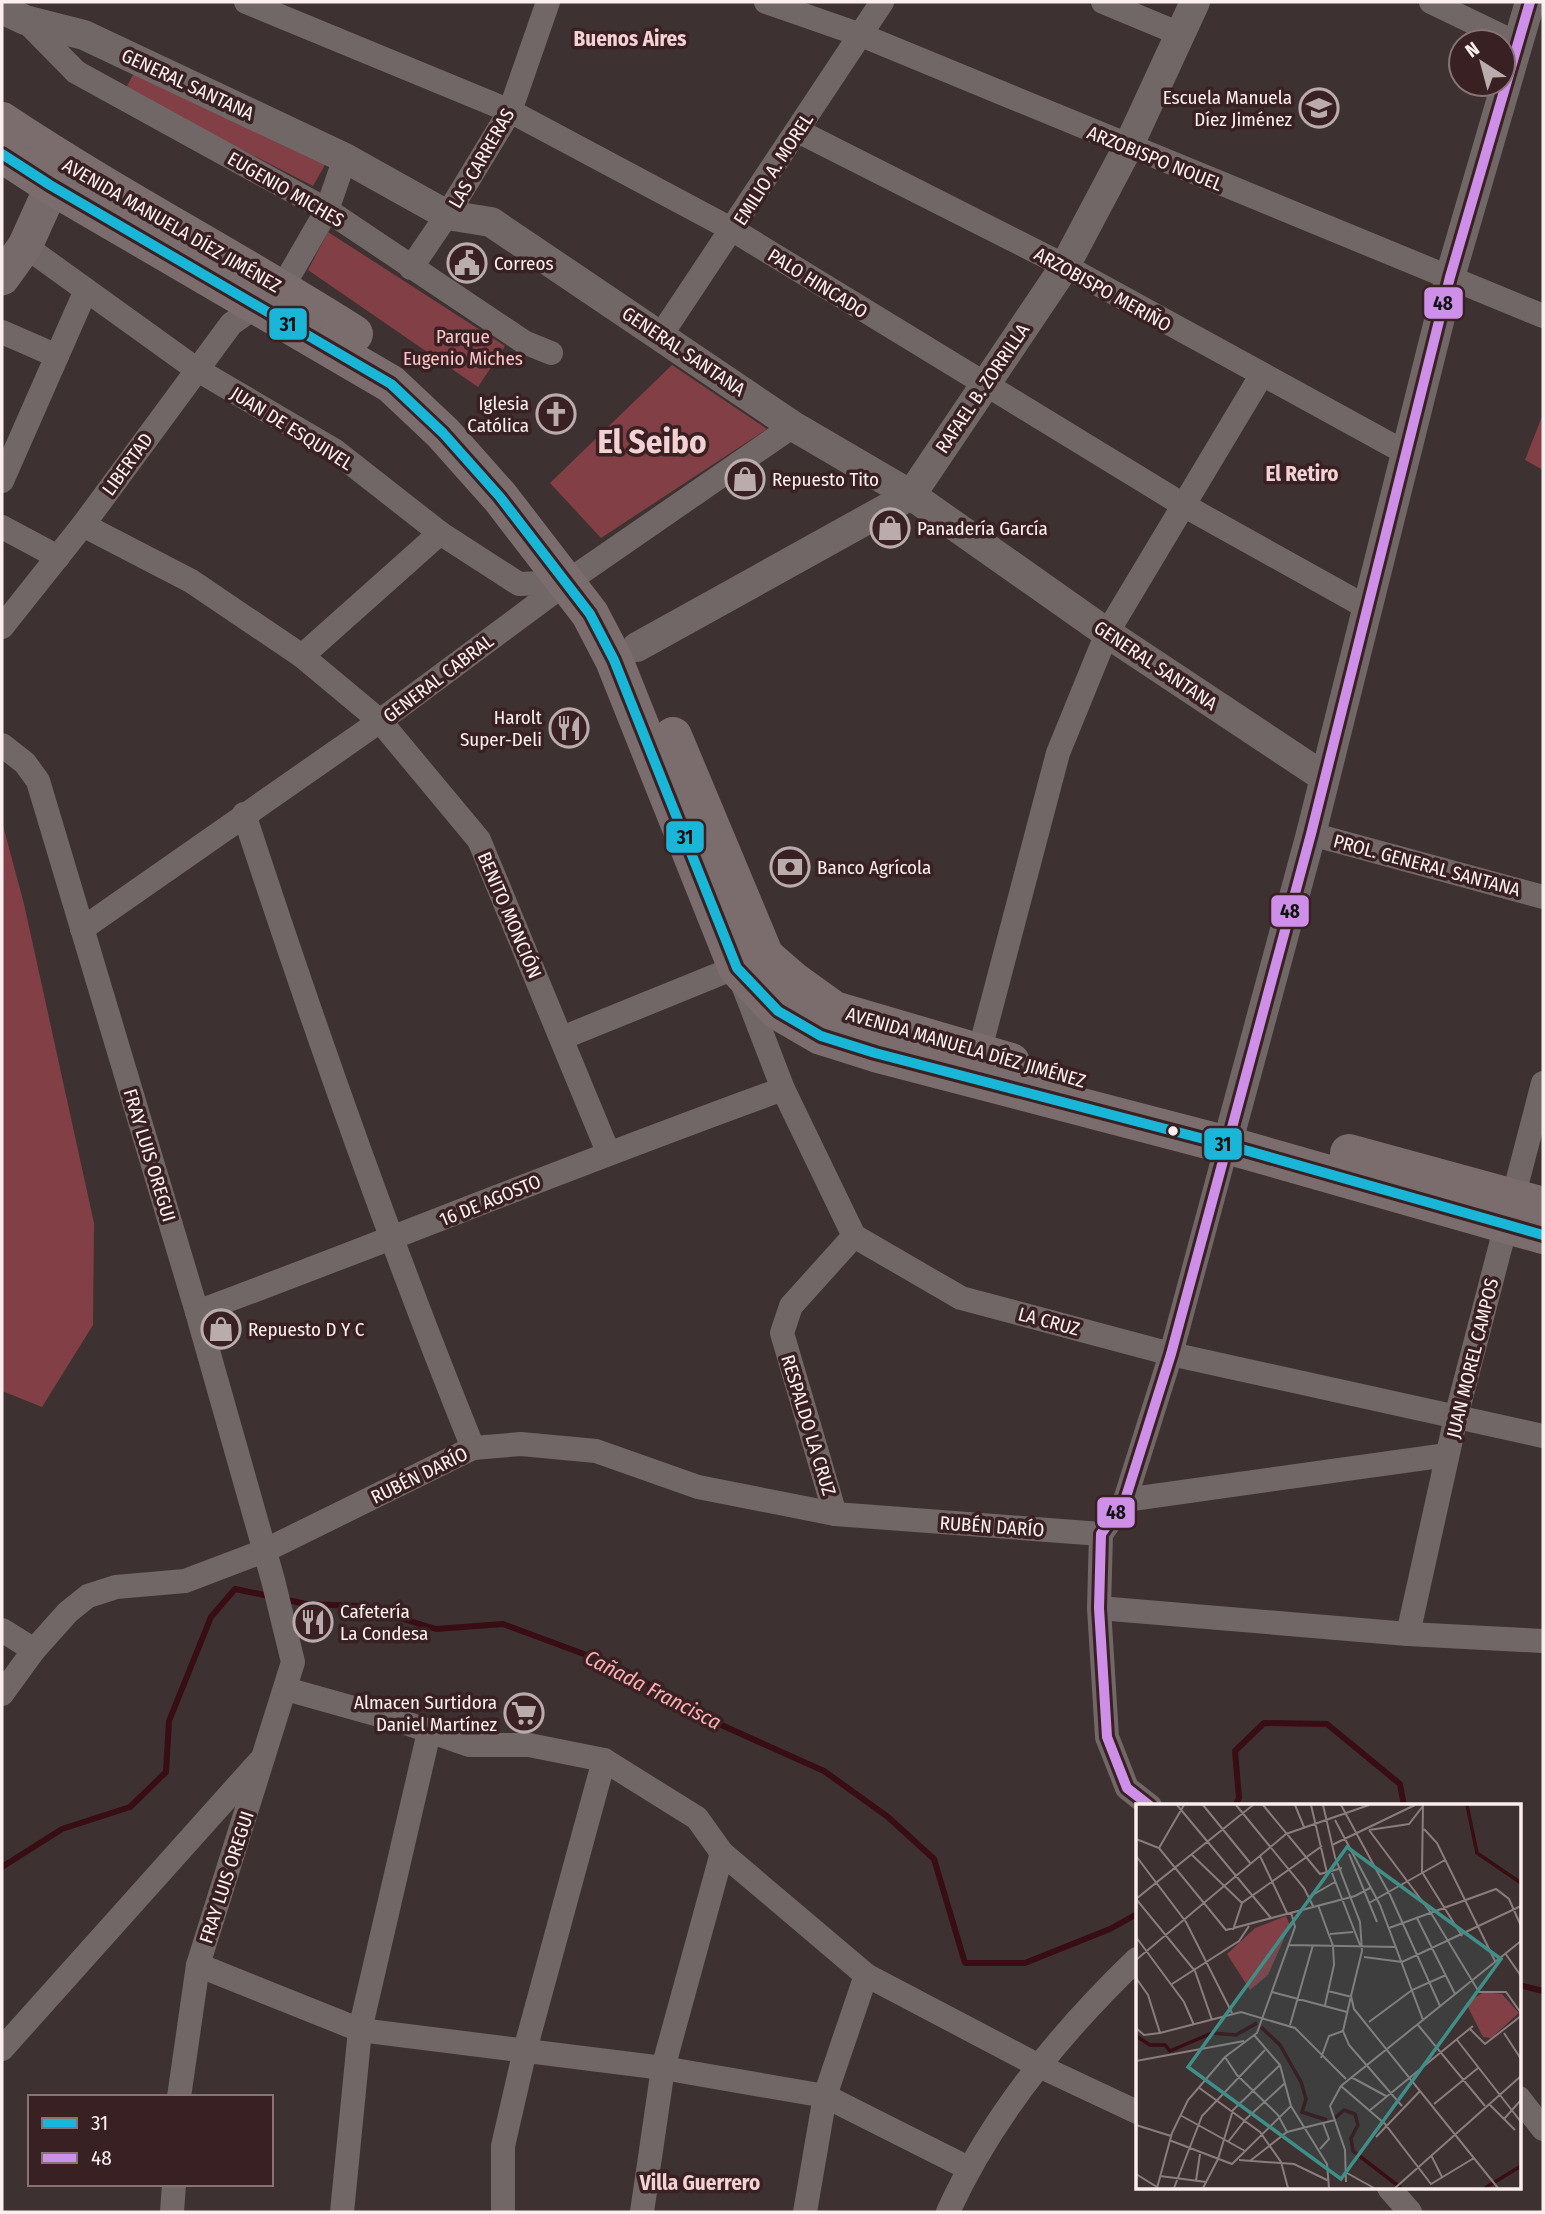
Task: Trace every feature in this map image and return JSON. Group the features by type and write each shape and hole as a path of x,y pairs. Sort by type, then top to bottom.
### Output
{"main road":[{"name":"AVENIDA MANUELA DÍEZ JIMÉNEZ","path":"2,121 56,174"},
{"name":"AVENIDA MANUELA DÍEZ JIMÉNEZ","path":"2,154 56,174 268,297 405,367 462,418 494,453 577,576 637,647 751,962 795,982 834,1010 1230,1133"},
{"path":"2,278 25,246 56,174"},
{"name":"AVENIDA MANUELA DÍEZ JIMÉNEZ","path":"577,576 590,614 614,660 751,962 778,1011 821,1036 875,1053 1230,1133 1520,1210 1543,1235"}],"street":[{"name":"PALO HINCADO","path":"246,2 510,111 733,230 1185,506 1368,608"},
{"name":"LAS CARRERAS","path":"411,268 447,215 510,111 548,2"},
{"name":"ARZOBISPO NOUEL","path":"766,2 861,35 1543,316"},
{"name":"EMILIO A. MOREL","path":"661,335 882,2"},
{"path":"1103,2 1180,34"},
{"name":"RAFAEL B. ZORRILLA","path":"637,647 911,495 1065,266 1128,147 1195,2"},
{"path":"1431,2 1485,28"},
{"path":"1517,40 1530,2"},
{"name":"GENERAL SANTANA","path":"13,14 84,35 345,158 447,215 491,222 793,426 911,495 1107,633 1324,777"},
{"name":"EUGENIO MICHES","path":"13,14 76,72 327,210 524,342 551,354"},
{"path":"1147,1804 1127,1788 1107,1737 1099,1608 1101,1534 1125,1500 1171,1354 1311,834 1450,277 1500,98"},
{"name":"ARZOBISPO MERIÑO","path":"797,131 1065,266 1261,376 1406,453"},
{"name":"LIBERTAD","path":"2,627 83,525 231,324 268,297 327,210 345,158"},
{"name":"JUAN DE ESQUIVEL","path":"25,246 196,369 334,450 440,533 519,584 577,576"},
{"path":"2,481 86,290"},
{"path":"2,332 57,356"},
{"path":"979,1053 1058,753 1107,633 1261,376"},
{"name":"GENERAL CABRAL","path":"82,929 380,721 577,576 793,426"},
{"name":"BENITO MONCIÓN","path":"83,525 191,581 302,656 380,721 479,840 608,1152"},
{"path":"2,527 58,557"},
{"path":"302,656 440,533"},
{"name":"FRAY LUIS OREGUI","path":"2,745 25,762 38,781 197,1312 273,1580 293,1662 198,1965 179,2095"},
{"path":"244,814 313,1023 391,1239 473,1448"},
{"name":"PROL. GENERAL SANTANA","path":"1311,834 1543,897"},
{"path":"562,1038 751,962 783,1089 854,1236"},
{"name":"JUAN MOREL CAMPOS","path":"1408,1634 1456,1417 1520,1210 1543,1083"},
{"name":"16 DE AGOSTO","path":"197,1312 391,1239 608,1152 783,1089"},
{"name":"LA CRUZ","path":"854,1236 961,1298 1171,1354 1543,1436"},
{"name":"RESPALDO LA CRUZ","path":"835,1514 782,1333 791,1306 854,1236"},
{"name":"RUBÉN DARÍO","path":"2,1695 34,1650 68,1612 88,1596 116,1587 185,1581 264,1551 473,1448 521,1444 596,1451 698,1486 835,1514 1101,1534"},
{"path":"1125,1500 1447,1455"},
{"path":"1099,1608 1408,1634 1543,1641"},
{"path":"2,1630 34,1650"},
{"path":"286,1689 469,1745 530,1745 604,1760 697,1818 722,1853 866,1975 1040,2066 1136,2112"},
{"path":"342,2212 360,2030 429,1731"},
{"path":"2,2049 264,1757"},
{"path":"503,2212 503,2146 525,2050 604,1760"},
{"path":"642,2212 663,2068 722,1853"},
{"path":"948,2212 968,2168 1040,2066 1136,1960"},
{"path":"198,1965 360,2030 663,2068 825,2096 968,2168"},
{"path":"805,2212 825,2096 866,1975"},
{"path":"1520,2099 1543,2129"},
{"path":"172,2212 174,2186"},
{"path":"1391,2190 1410,2212"}],"green space":[{"path":"137,67 326,163 313,186 125,90"},
{"name":"Parque Eugenio Miches","path":"328,232 505,346 478,387 308,270"},
{"path":"672,365 767,429 601,538 550,483"},
{"path":"1543,414 1543,470 1525,460"},
{"path":"2,822 24,904 94,1223 93,1325 42,1407 2,1391"}],"waterway":[{"name":"Cañada Francisca","path":"2,1867 62,1829 130,1807 166,1772 169,1721 211,1617 235,1589 269,1596"},
{"name":"Cañada Francisca","path":"283,1599 306,1604 360,1606 436,1629 503,1624 619,1667 708,1719 824,1771 888,1817 934,1859 965,1963 1025,1963 1110,1929 1136,1915"},
{"name":"Cañada Francisca","path":"1236,1804 1239,1798 1235,1751 1264,1723 1327,1724 1400,1784 1404,1804"},
{"name":"Cañada Francisca","path":"1520,1985 1543,1991"}],"transit line":[{"name":"48","path":"1147,1804 1127,1788 1107,1737 1099,1608 1101,1534 1125,1500 1171,1354 1311,834 1450,277 1530,2"},
{"name":"31","path":"2,154 50,185 391,384 443,433 500,497 590,614 614,660 737,968 778,1011 821,1036 875,1053 1227,1145 1543,1235"}],"place":[{"name":"Escuela Manuela Díez Jiménez","path":"1319,108"},
{"name":"Correos","path":"467,263"},
{"name":"Iglesia Católica","path":"556,414"},
{"name":"Repuesto Tito","path":"745,479"},
{"name":"Panadería García","path":"890,528"},
{"name":"Harolt Super-Deli","path":"569,728"},
{"name":"Banco Agrícola","path":"790,867"},
{"name":"Repuesto D Y C","path":"221,1329"},
{"name":"Cafetería La Condesa","path":"313,1622"},
{"name":"Almacen Surtidora Daniel Martínez","path":"524,1713"}],"district":[{"name":"Buenos Aires","path":"630,39"},
{"name":"El Seibo","path":"652,441"},
{"name":"El Retiro","path":"1302,474"},
{"name":"Villa Guerrero","path":"700,2183"}]}
